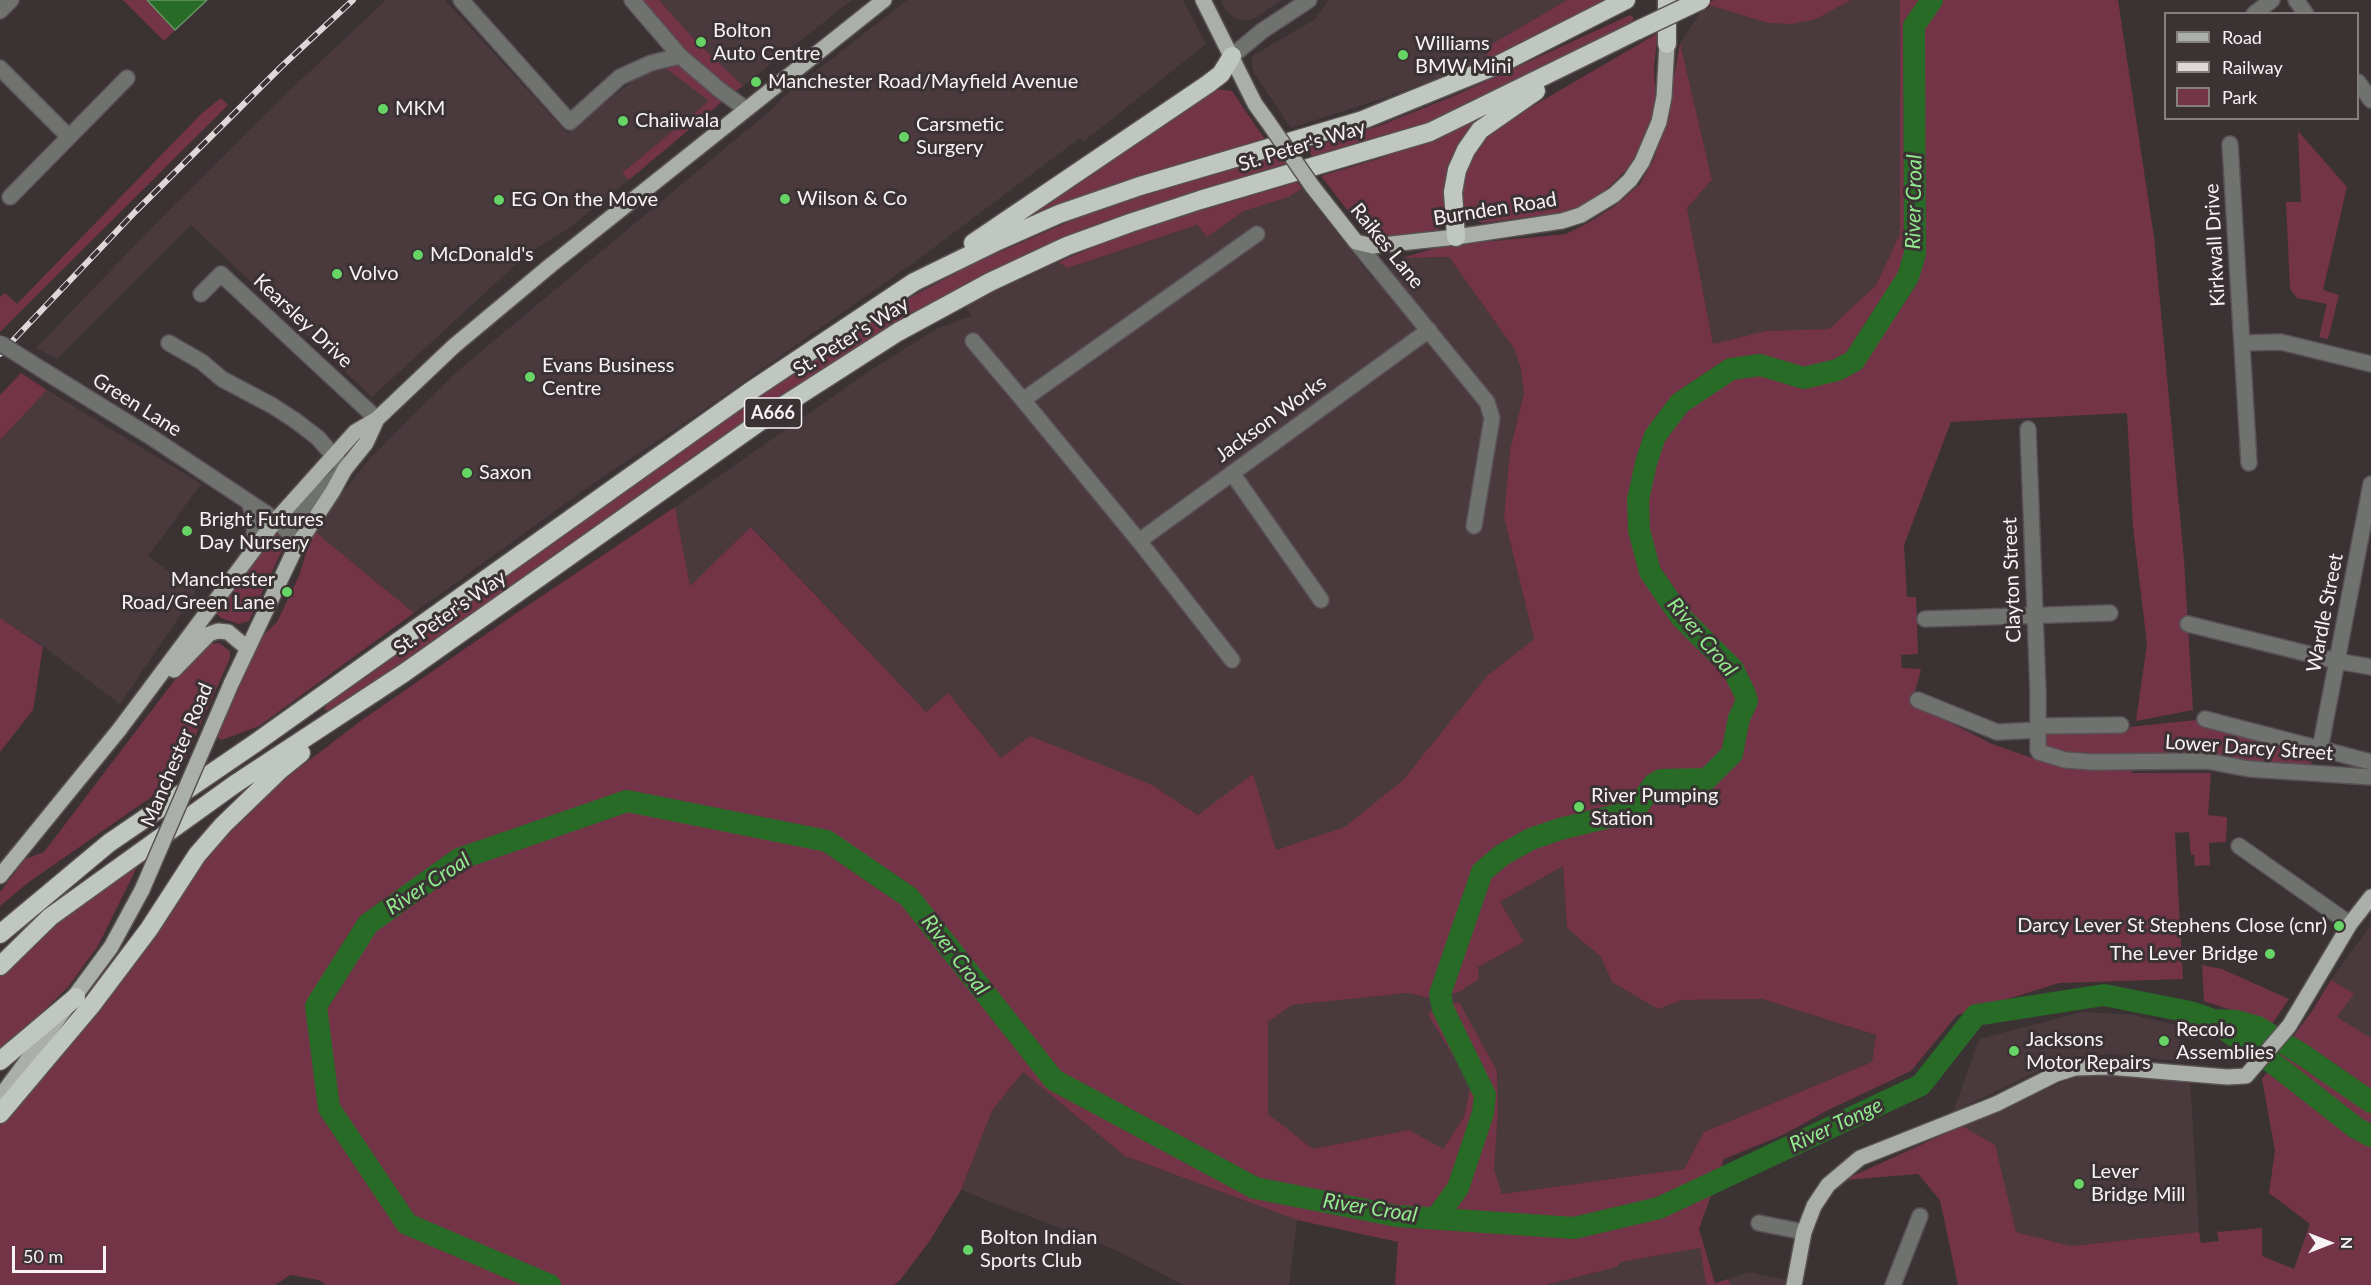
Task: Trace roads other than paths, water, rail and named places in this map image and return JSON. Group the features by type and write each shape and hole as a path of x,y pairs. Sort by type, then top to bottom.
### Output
{"highway":[{"name":"St. Peter's Way","path":"0,934 109,843 255,744 749,392 914,282 999,241 1080,207 1140,186 1360,121 1500,64 1626,0"},
{"path":"1667,0 1667,44"},
{"name":"St. Peter's Way","path":"0,966 50,917 235,784 404,673 778,409 898,332 990,282 1067,246 1130,223 1430,132 1701,0"},
{"path":"1456,237 1453,192 1457,170 1466,150 1480,130 1521,101 1633,33"},
{"path":"914,282 1208,84 1221,74 1232,56"},
{"path":"0,1114 91,1006 149,928 196,855 223,825 280,770 404,673"},
{"path":"0,917 57,875 109,843"},
{"path":"0,1061 76,997"}],"main road":[{"name":"Manchester Road","path":"0,876 118,729 276,520 356,432 377,419 454,346 551,265 884,0"},
{"name":"Raikes Lane","path":"1203,0 1255,104 1312,186 1356,242"},
{"name":"Burnden Road","path":"1356,242 1373,246 1456,237 1562,221 1581,215 1614,195 1630,180 1646,155 1659,122 1664,97 1667,44"},
{"name":"Manchester Road","path":"0,1097 111,947 141,890 247,648 295,549 345,469 366,443 377,419"},
{"path":"118,729 209,634 218,631 228,632 247,648"},
{"path":"1794,1285 1804,1232 1814,1206 1828,1185 1860,1158 1996,1104 2065,1070 2088,1066 2227,1077 2246,1076 2289,1026 2350,924 2371,897"}],"street":[{"path":"0,11 11,0"},
{"path":"462,0 570,122 620,77 651,63 680,56"},
{"path":"632,0 680,56 721,92 746,109"},
{"path":"1232,56 1262,31 1309,0"},
{"path":"2257,12 2272,0"},
{"path":"0,68 69,137"},
{"path":"2359,83 2371,100"},
{"path":"10,197 69,137 124,87"},
{"name":"Kirkwall Drive","path":"2230,144 2249,463"},
{"path":"1023,400 1257,234"},
{"name":"Raikes Lane","path":"1356,242 1487,402 1492,418 1474,526"},
{"name":"Kearsley Drive","path":"201,294 221,274 377,419"},
{"name":"Jackson Works","path":"1139,541 1429,330"},
{"path":"973,341 1139,541 1232,660"},
{"path":"2242,343 2281,342 2371,364"},
{"name":"Green Lane","path":"0,343 151,437 276,520 291,535 295,549"},
{"path":"169,343 183,359 273,406 296,421 318,438 345,469 301,510 276,520"},
{"name":"Clayton Street","path":"2028,429 2039,728"},
{"path":"1232,473 1321,600"},
{"name":"Wardle Street","path":"2320,749 2371,484"},
{"path":"250,504 255,523 253,550"},
{"path":"1925,619 2110,613"},
{"path":"2188,624 2371,668"},
{"path":"1918,700 1997,732 2121,725"},
{"path":"2205,719 2371,762"},
{"name":"Lower Darcy Street","path":"2039,728 2038,750 2065,759 2093,762 2207,761 2249,769 2371,777"},
{"path":"2240,846 2350,924"},
{"path":"1893,1285 1920,1216"},
{"path":"1758,1223 1804,1232"}],"waterway":[{"name":"River Croal","path":"1436,1218 1458,1188 1483,1113 1485,1095 1443,1009 1440,994 1482,872 1502,855 1531,839 1560,829 1634,811 1654,784 1661,780 1707,779 1732,754 1739,718 1747,701 1745,694 1733,669 1681,617 1650,572 1639,530 1638,500 1646,463 1655,436 1680,403 1731,369 1760,365 1804,378 1837,370 1854,361 1908,277 1915,254 1914,26 1932,0"},
{"name":"River Croal","path":"550,1285 407,1224 329,1108 316,1006 368,924 459,859 627,801 827,841 909,897 1054,1080 1255,1188 1397,1216 1574,1228 1659,1208 1921,1085 1976,1015 2104,995 2190,1012 2210,1019 2278,1067 2356,1128 2371,1136"},
{"name":"River Tonge","path":"2210,1020 2237,1021 2258,1027 2371,1102"}],"railway":[{"path":"0,354 135,212 282,66 353,0"}],"place":[{"name":"Bolton Auto Centre","path":"701,42"},
{"name":"Williams BMW Mini","path":"1403,55"},
{"name":"Manchester Road/Mayfield Avenue","path":"756,82"},
{"name":"MKM","path":"383,109"},
{"name":"Chaiiwala","path":"623,121"},
{"name":"Carsmetic Surgery","path":"904,137"},
{"name":"Wilson & Co","path":"785,199"},
{"name":"EG On the Move","path":"499,200"},
{"name":"McDonald's","path":"418,255"},
{"name":"Volvo","path":"337,274"},
{"name":"Evans Business Centre","path":"530,377"},
{"name":"Saxon","path":"467,473"},
{"name":"Bright Futures Day Nursery","path":"187,531"},
{"name":"Manchester Road/Green Lane","path":"287,592"},
{"name":"River Pumping Station","path":"1579,807"},
{"name":"Darcy Lever St Stephens Close (cnr)","path":"2339,926"},
{"name":"The Lever Bridge","path":"2270,954"},
{"name":"Recolo Assemblies","path":"2164,1041"},
{"name":"Jacksons Motor Repairs","path":"2014,1051"},
{"name":"Lever Bridge Mill","path":"2079,1184"},
{"name":"Bolton Indian Sports Club","path":"968,1250"}]}
